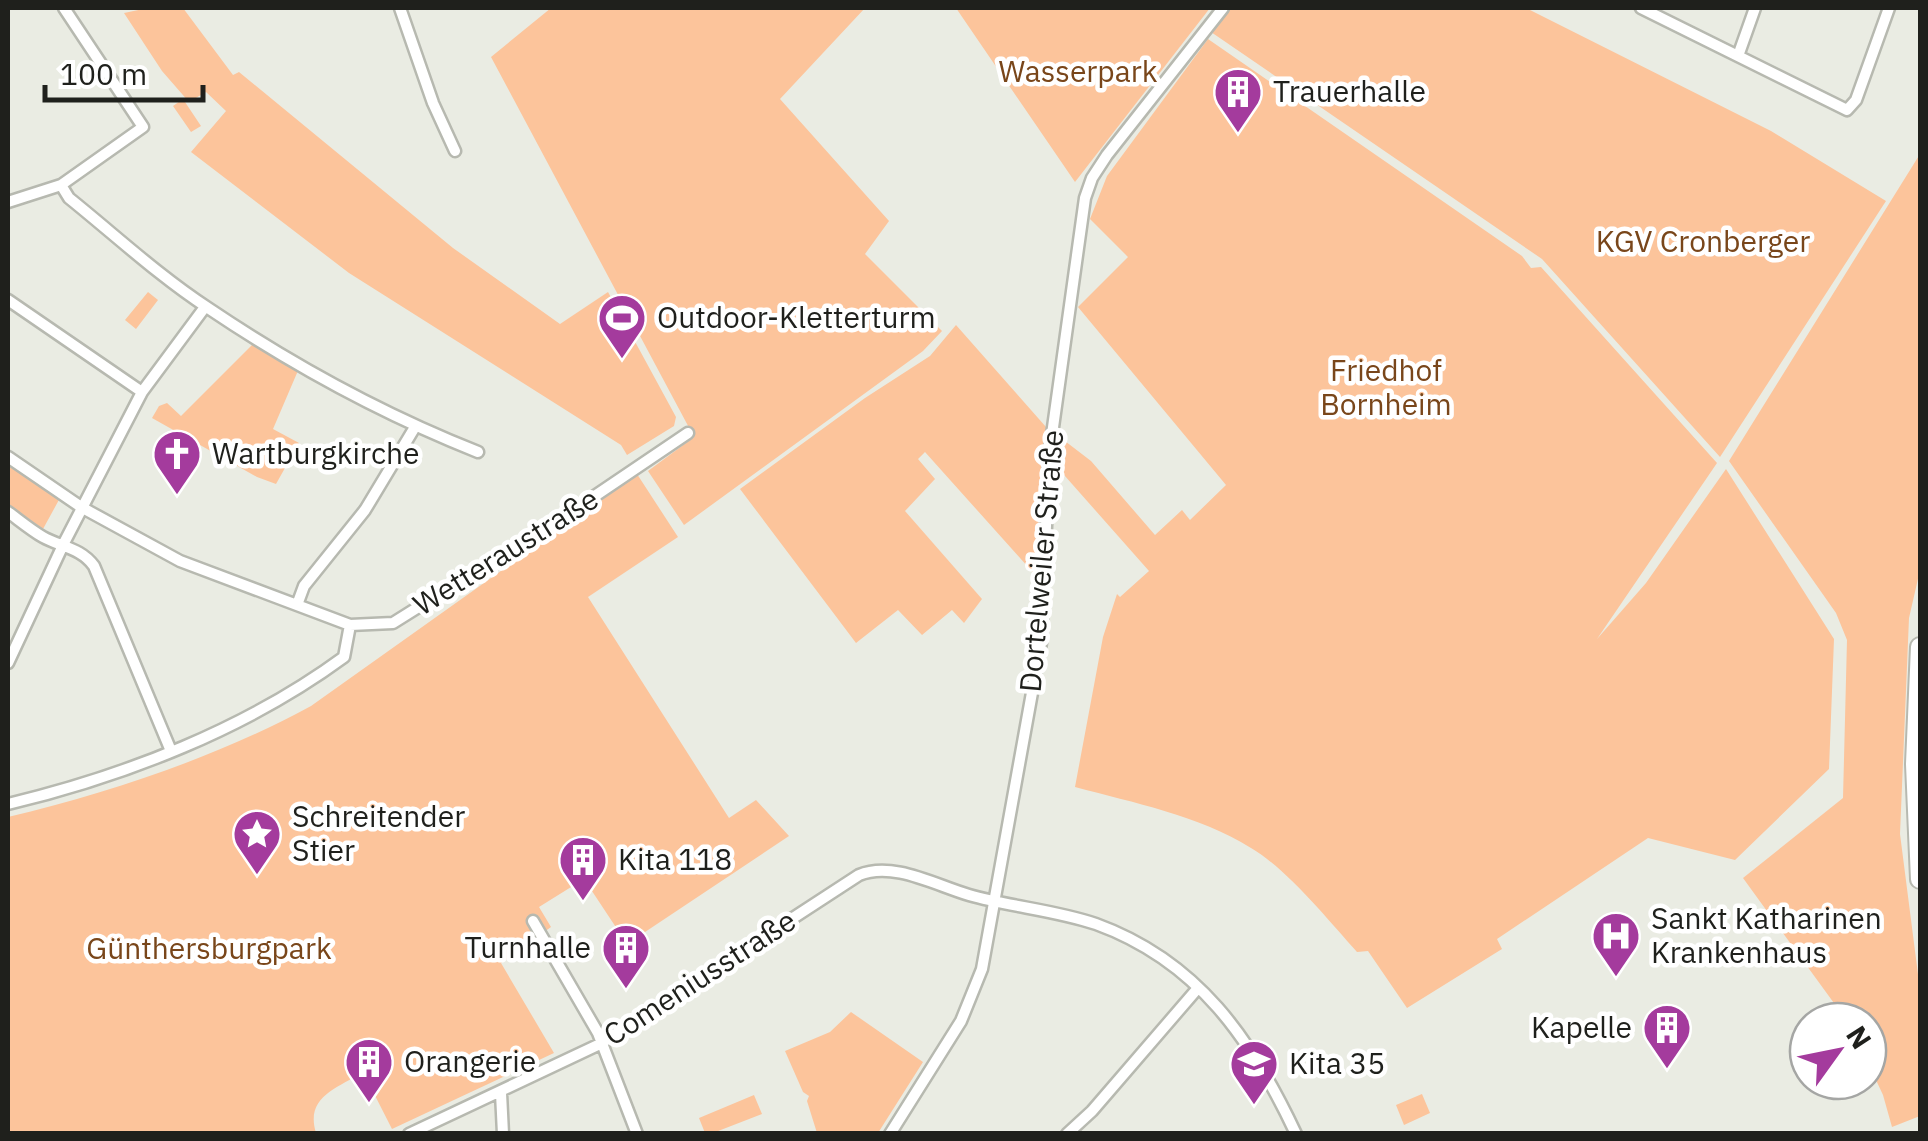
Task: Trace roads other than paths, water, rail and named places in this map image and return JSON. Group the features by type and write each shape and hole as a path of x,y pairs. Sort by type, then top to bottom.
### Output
{"highway":[{"path":"1920,647 1915,764 1920,879"}],"street":[{"path":"8,202 61,185 143,127 64,8"},
{"path":"400,8 433,103 455,152"},
{"name":"Dortelweiler Straße","path":"890,1134 972,1001 982,969 1040,643 1049,456 1082,209 1092,178 1106,156 1223,8"},
{"path":"1641,8 1847,110 1856,100 1888,8"},
{"path":"1738,56 1756,8"},
{"path":"61,185 69,198 205,306 326,381 415,427 478,452"},
{"path":"8,300 142,392"},
{"path":"8,661 142,392 205,306"},
{"path":"297,605 304,586 389,474 415,427"},
{"name":"Wetteraustraße","path":"350,626 393,623 593,498 688,433"},
{"path":"8,457 82,507 180,561 350,626 344,657 310,682 250,715 170,751 51,794 8,804"},
{"path":"8,512 46,539 64,543 89,558 170,751"},
{"name":"Comeniusstraße","path":"409,1134 600,1044 874,869 995,902 1097,924 1162,959 1238,1028 1270,1080 1296,1134"},
{"path":"533,921 598,1033 636,1134"},
{"path":"1067,1134 1092,1111 1198,988"},
{"path":"501,1093 502,1134"}],"place":[{"name":"Trauerhalle","path":"1238,134"},
{"name":"Outdoor-Kletterturm","path":"622,360"},
{"name":"Wartburgkirche","path":"177,496"},
{"name":"Schreitender Stier","path":"257,876"},
{"name":"Kita 118","path":"583,902"},
{"name":"Sankt Katharinen Krankenhaus","path":"1616,978"},
{"name":"Turnhalle","path":"626,990"},
{"name":"Kapelle","path":"1667,1070"},
{"name":"Orangerie","path":"369,1104"},
{"name":"Kita 35","path":"1254,1106"}],"park label":[{"name":"Wasserpark","path":"1078,72"},
{"name":"KGV Cronberger","path":"1703,242"},
{"name":"Friedhof Bornheim","path":"1386,388"},
{"name":"Günthersburgpark","path":"209,949"}]}
